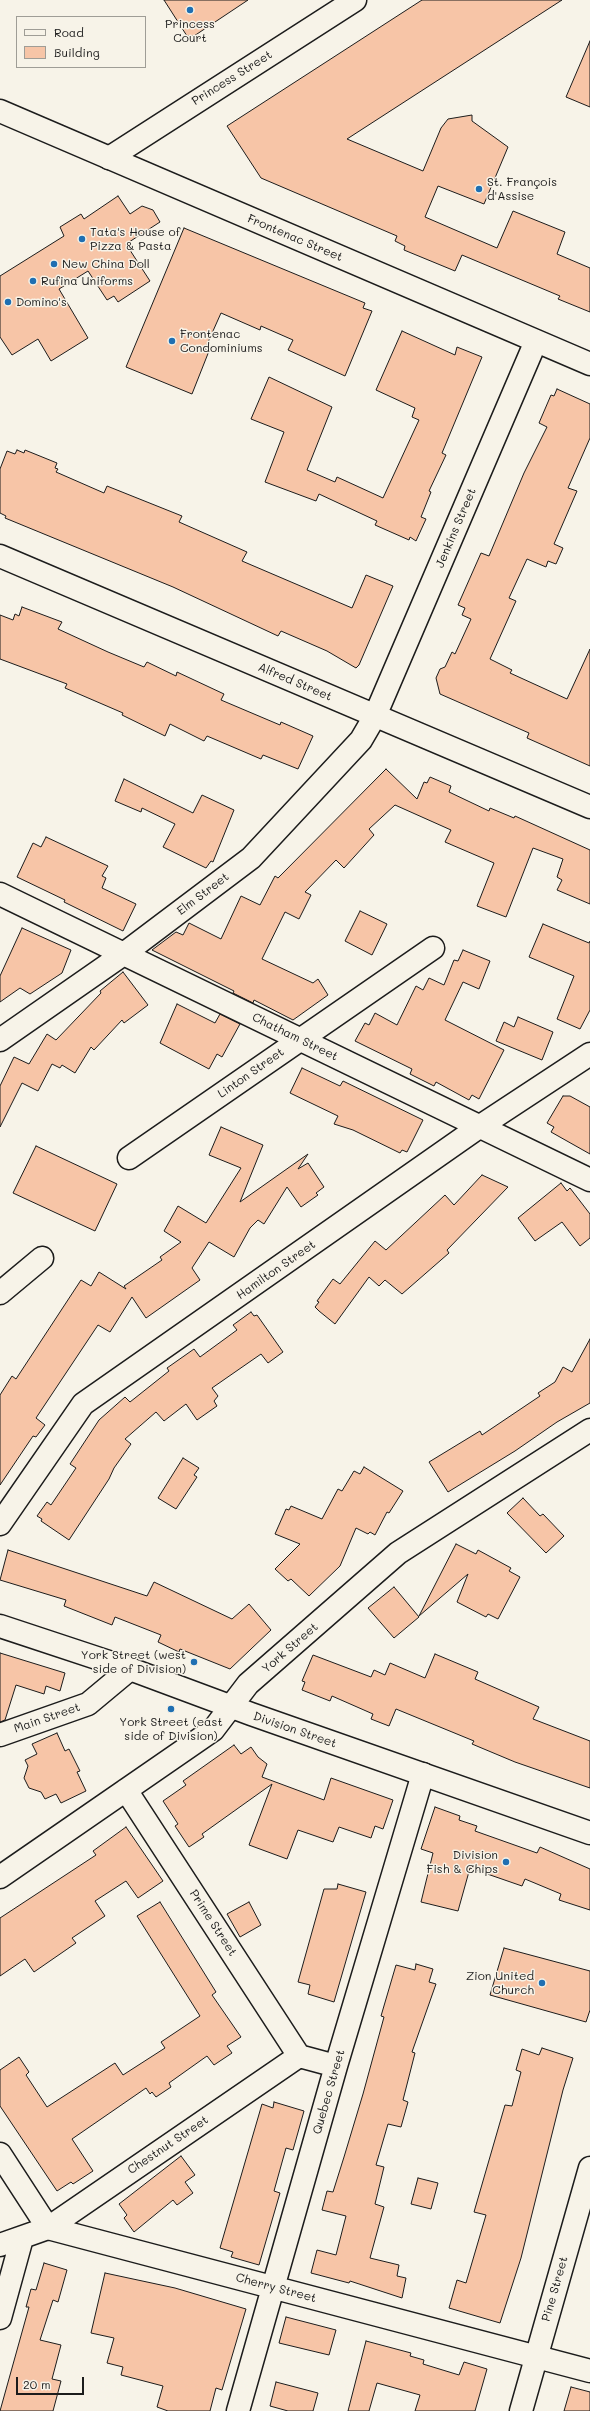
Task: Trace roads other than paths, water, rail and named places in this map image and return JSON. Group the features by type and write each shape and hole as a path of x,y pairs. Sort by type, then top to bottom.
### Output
{"street":[{"name":"Princess Street","path":"109,158 355,0"},
{"name":"Frontenac Street","path":"0,111 590,364"},
{"name":"Jenkins Street","path":"375,716 536,341"},
{"name":"Alfred Street","path":"0,556 590,807"},
{"name":"Elm Street","path":"0,1040 125,953 251,858 362,740 375,716"},
{"name":"Chatham Street","path":"0,894 125,953 590,1180"},
{"name":"Linton Street","path":"129,1158 299,1039 433,948"},
{"name":"Hamilton Street","path":"0,1524 83,1404 479,1127 590,1054"},
{"path":"0,1293 42,1258"},
{"name":"York Street","path":"0,1877 213,1730 248,1684 398,1553 590,1430"},
{"name":"Division Street","path":"0,1626 130,1669 231,1707 590,1833"},
{"name":"Main Street","path":"0,1735 88,1704 130,1669"},
{"name":"Quebec Street","path":"238,2411 336,2066 423,1774"},
{"name":"Prime Street","path":"126,1790 298,2056"},
{"path":"298,2056 336,2066"},
{"name":"Chestnut Street","path":"0,2245 48,2228 298,2056"},
{"path":"0,2154 48,2228"},
{"name":"Pine Street","path":"521,2411 590,2168"},
{"name":"Cherry Street","path":"48,2228 590,2371"},
{"path":"0,2318 22,2238"}],"place":[{"name":"Princess Court","path":"190,10"},
{"name":"St. François d'Assise","path":"479,189"},
{"name":"Tata's House of Pizza & Pasta","path":"82,239"},
{"name":"New China Doll","path":"54,264"},
{"name":"Rufina Uniforms","path":"33,281"},
{"name":"Domino's","path":"8,302"},
{"name":"Frontenac Condominiums","path":"172,341"},
{"name":"York Street (west side of Division)","path":"194,1662"},
{"name":"York Street (east side of Division)","path":"171,1709"},
{"name":"Division Fish & Chips","path":"506,1862"},
{"name":"Zion United Church","path":"542,1983"}]}
